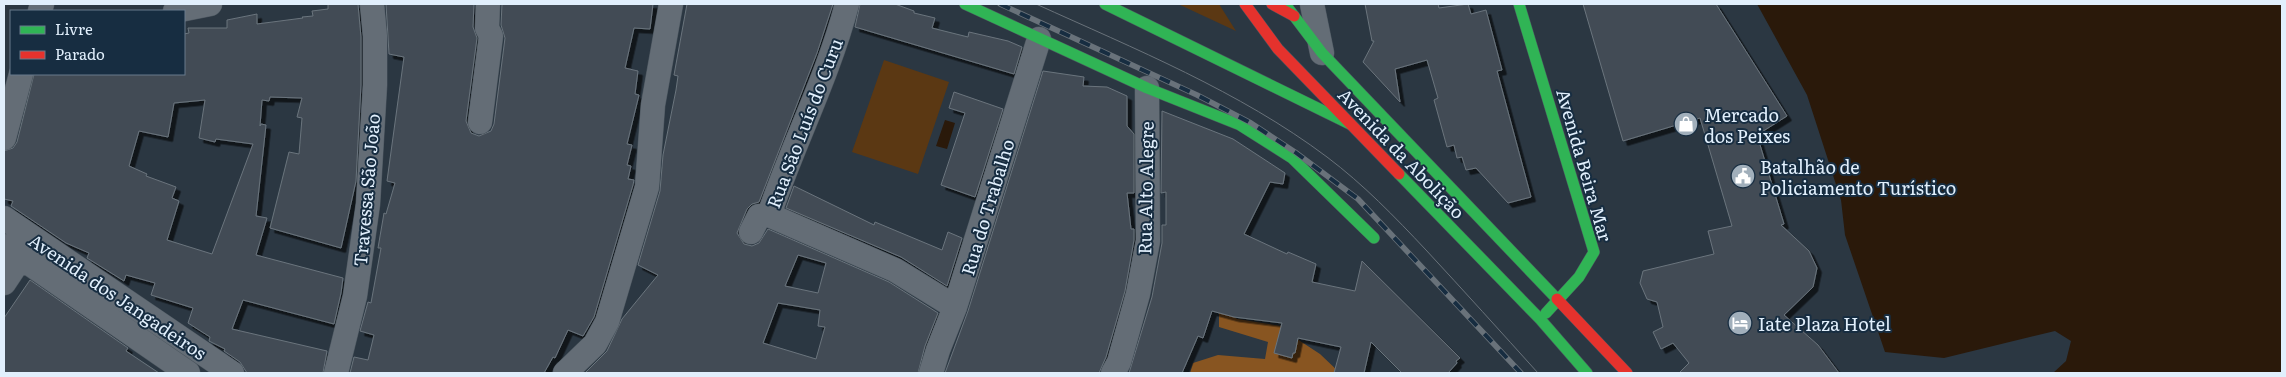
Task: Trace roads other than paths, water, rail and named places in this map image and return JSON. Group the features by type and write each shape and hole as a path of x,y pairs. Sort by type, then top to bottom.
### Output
{"main road":[{"path":"965,4 1147,88 1240,125 1292,158 1374,238"},
{"path":"1105,4 1350,124"},
{"name":"Avenida da Abolição","path":"1245,4 1278,49 1540,320 1587,373"},
{"path":"1272,4 1303,10"},
{"path":"1285,4 1303,10"},
{"name":"Avenida Beira Mar","path":"1519,4 1594,252 1579,278 1540,320"},
{"name":"Avenida da Abolição","path":"1322,52 1627,373"}],"street":[{"path":"180,10 210,4"},
{"name":"Travessa São João","path":"336,373 355,296 368,204 375,85 375,36 372,4"},
{"path":"480,122 491,36 487,28 488,4"},
{"path":"566,373 595,344 607,322 647,187 653,105 671,4"},
{"name":"Rua São Luís do Curu","path":"750,232 759,216 769,215 783,174 825,73 847,4"},
{"path":"1303,10 1322,52"},
{"name":"Rua do Trabalho","path":"931,373 955,307 1039,39"},
{"path":"4,138 21,75"},
{"name":"Rua Alto Alegre","path":"1113,373 1119,362 1138,294 1148,241 1147,88"},
{"path":"769,215 895,270 955,307"},
{"name":"Avenida dos Jangadeiros","path":"4,218 20,247 188,373"},
{"path":"4,283 20,247"},
{"name":"Avenida dos Jangadeiros","path":"20,247 204,365 232,373"}],"tram line":[{"path":"1036,4 1222,91 1293,133 1327,157 1403,225 1538,373"}],"railway":[{"path":"1000,4 1197,95 1251,123 1295,152 1358,199 1521,373"}],"place":[{"name":"Mercado dos Peixes","path":"1686,124"},
{"name":"Batalhão de Policiamento Turístico","path":"1743,176"},
{"name":"Iate Plaza Hotel","path":"1740,323"}]}
